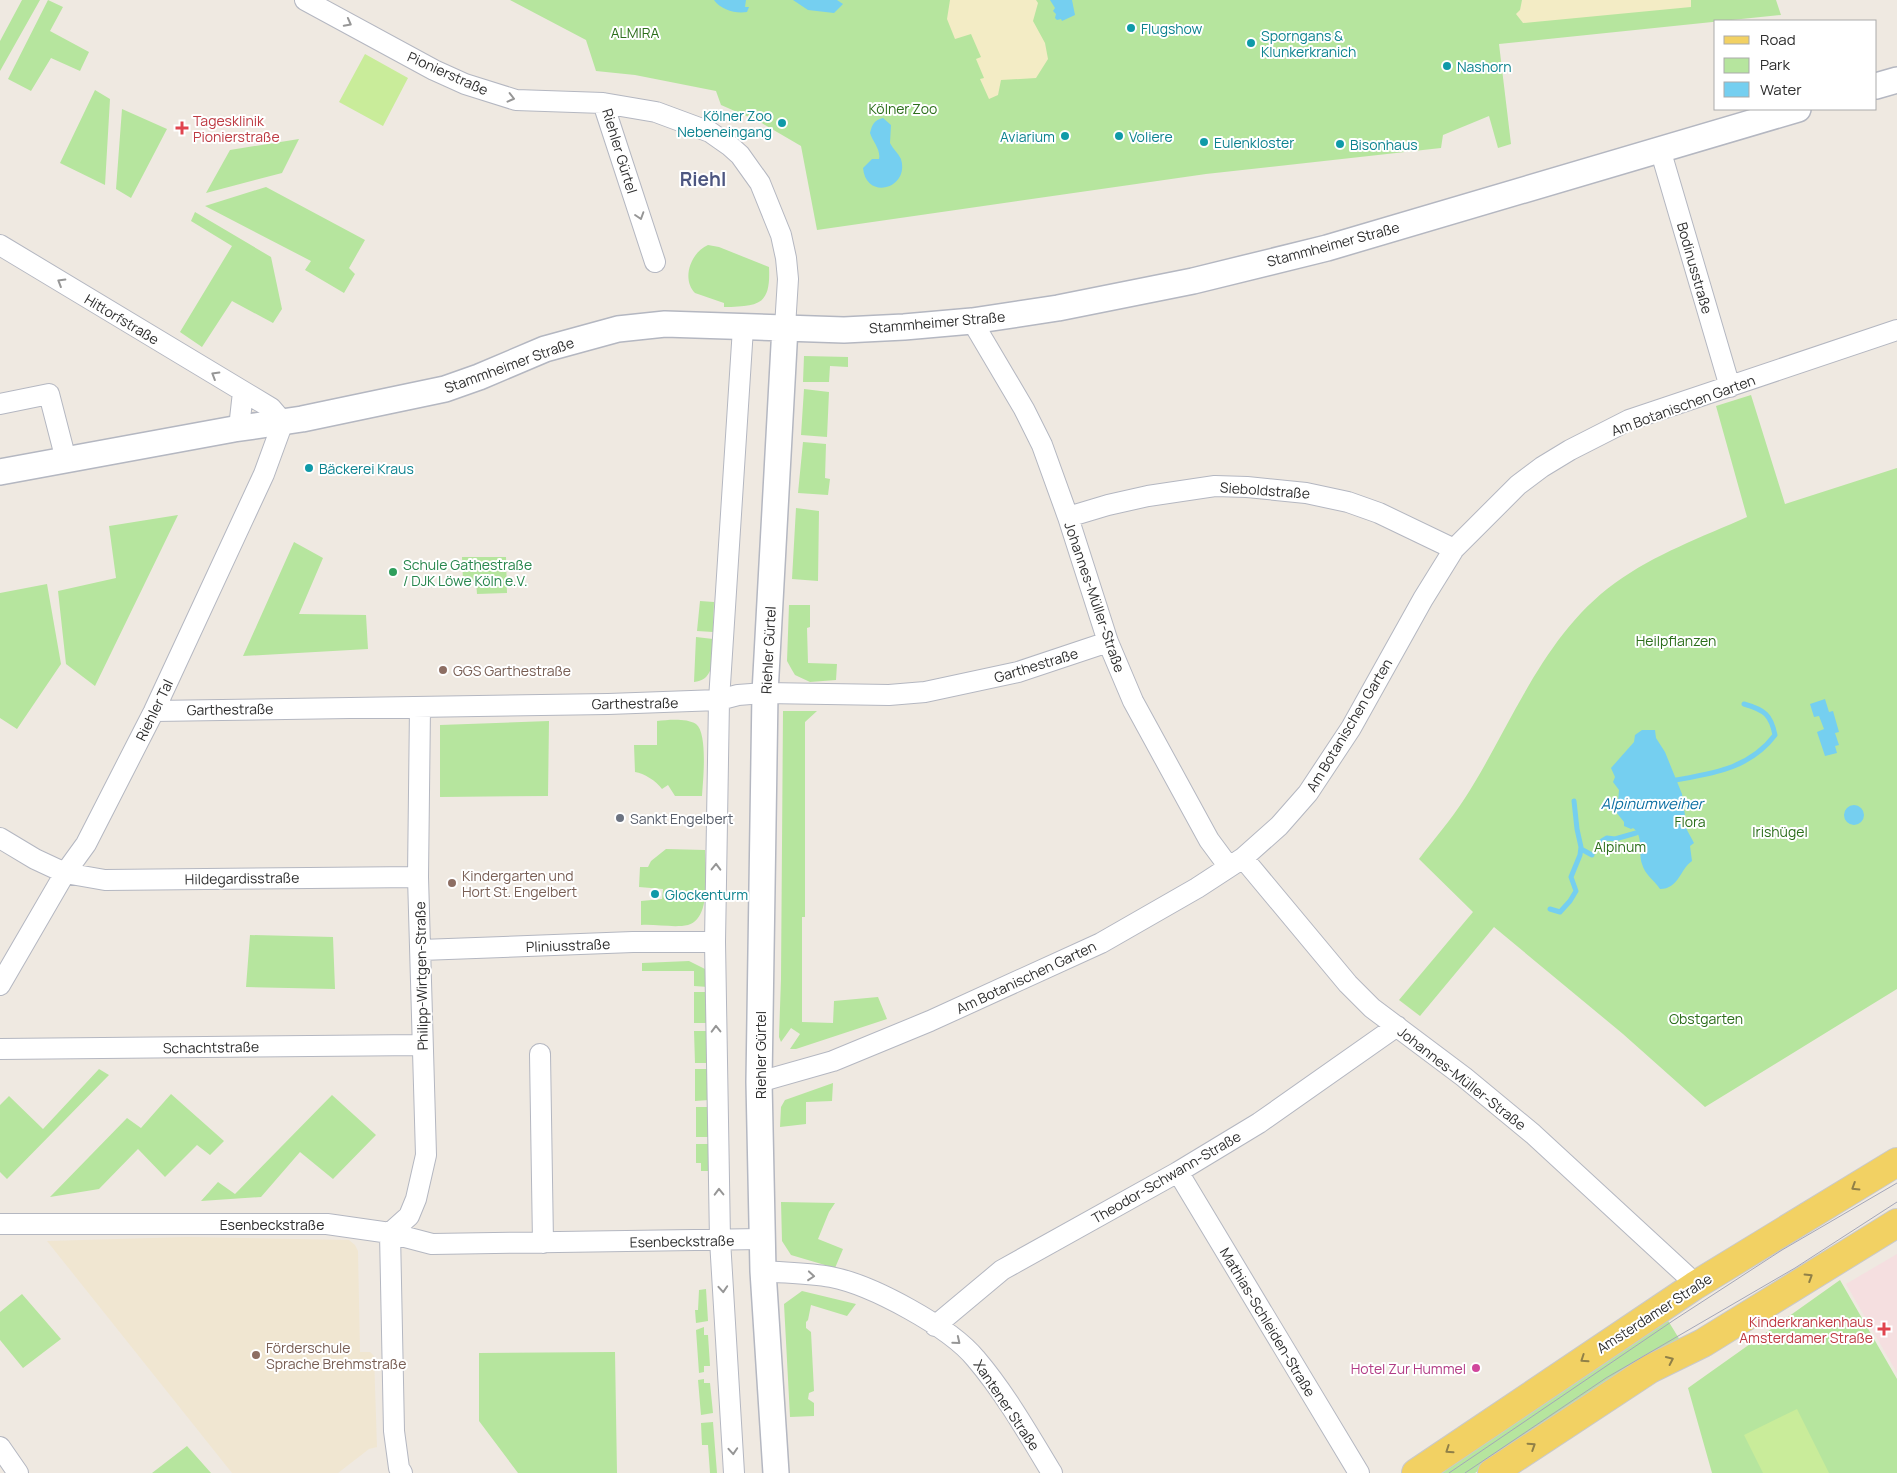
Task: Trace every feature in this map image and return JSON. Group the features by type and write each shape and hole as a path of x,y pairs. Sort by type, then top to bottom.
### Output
{"main road":[{"name":"Amsterdamer Straße","path":"1416,1473 1694,1286 1897,1162"},
{"path":"1492,1473 1650,1368 1703,1343 1897,1223"}],"street":[{"name":"Pionierstraße","path":"305,0 434,70 465,84 516,100 603,103"},
{"path":"1877,86 1897,80"},
{"name":"Riehler Gürtel","path":"652,254 603,103 656,112 684,122 710,132 740,155 760,183 781,235 786,258 788,279 766,693 759,1082 763,1271 776,1473"},
{"name":"Stammheimer Straße","path":"0,472 239,428 283,422 446,389 546,349 618,329 665,324 742,328 785,327 855,330 972,321 1058,308 1212,277 1327,248 1795,110"},
{"name":"Bodinusstraße","path":"1660,149 1730,386"},
{"name":"Hittorfstraße","path":"0,245 272,408 283,422"},
{"name":"Johannes-Müller-Straße","path":"972,321 1033,426 1042,445 1068,517 1108,642 1133,700 1209,840 1236,862 1372,1008 1464,1077 1533,1134 1686,1275 1694,1286"},
{"path":"734,1473 720,1240 715,942 719,700 742,328"},
{"name":"Am Botanischen Garten","path":"759,1082 833,1061 930,1021 1100,943 1197,888 1236,862 1279,826 1308,793 1350,728 1423,599 1454,549 1518,485 1570,450 1629,420 1897,330"},
{"path":"239,428 244,392"},
{"path":"0,404 49,394 66,460"},
{"name":"Riehler Tal","path":"0,985 65,873 86,844 154,711 264,474 283,422"},
{"name":"Sieboldstraße","path":"1068,517 1148,496 1215,486 1248,486 1306,493 1348,502 1379,513 1454,549"},
{"name":"Garthestraße","path":"154,711 719,700 738,695 766,693 889,695 925,692 1018,672 1108,642"},
{"name":"Philipp-Wirtgen-Straße","path":"390,1233 409,1216 416,1200 426,1155 418,877 420,707"},
{"name":"Hildegardisstraße","path":"0,838 35,859 65,873 105,880 418,877"},
{"name":"Pliniusstraße","path":"421,950 715,942"},
{"name":"Theodor-Schwann-Straße","path":"935,1326 1002,1270 1178,1172 1259,1123 1397,1026"},
{"name":"Schachtstraße","path":"0,1049 422,1045"},
{"path":"540,1054 543,1243"},
{"name":"Mathias-Schleiden-Straße","path":"1178,1172 1359,1473"},
{"name":"Esenbeckstraße","path":"0,1224 327,1224 390,1233 432,1244 762,1239"},
{"path":"390,1233 394,1431 399,1468 402,1473"},
{"name":"Xantener Straße","path":"763,1271 832,1278 889,1298 958,1341 975,1357 1006,1399 1052,1473"},
{"path":"0,1447 18,1473"}],"shaded area":[{"name":"Förderschule Sprache Brehmstraße","path":"188,1237 349,1240 355,1245 358,1251 360,1352 370,1352 374,1356 377,1447 369,1449 338,1473 232,1473 47,1241"},
{"name":"Kinderkrankenhaus Amsterdamer Straße","path":"1897,1254 1897,1373 1846,1284"}],"green space":[{"path":"22,0 40,0 0,71 0,41"},
{"path":"48,0 63,7 50,31 89,52 80,71 51,58 31,91 8,79"},
{"name":"Kölner Zoo","path":"510,0 1776,0 1781,15 1714,20 1714,22 1499,44 1511,144 1498,148 1489,116 1443,135 1441,148 1206,174 817,230 801,146 760,122 721,105 716,91 635,75 596,71 586,40"},
{"path":"365,54 408,78 383,126 339,102"},
{"path":"95,90 110,99 105,185 60,163"},
{"path":"122,109 167,129 131,198 116,189"},
{"path":"299,139 282,173 206,193 230,150"},
{"path":"266,187 365,240 349,268 355,274 344,293 305,270 311,261 205,206"},
{"path":"195,212 271,257 282,309 273,323 232,301 202,347 180,332 232,246 191,221"},
{"path":"708,245 719,247 769,267 768,290 765,297 754,304 746,306 724,307 724,303 695,293 689,281 690,266 697,253"},
{"path":"804,356 848,357 848,367 830,366 829,382 803,382"},
{"path":"804,389 829,392 827,437 801,435"},
{"name":"Flora","path":"1751,395 1785,504 1897,468 1897,989 1705,1107 1623,1034 1494,927 1420,1016 1399,1000 1473,912 1419,859 1465,798 1530,683 1548,655 1567,629 1590,604 1615,583 1662,555 1747,517 1716,406"},
{"path":"803,442 826,444 825,478 830,479 828,495 798,493"},
{"path":"796,508 819,511 818,581 792,579"},
{"path":"178,515 95,686 66,664 58,591 116,578 109,526"},
{"path":"294,542 323,558 299,614 366,615 368,649 243,656"},
{"path":"462,557 506,557 507,593 477,594 476,581 463,581"},
{"path":"47,584 61,664 17,729 0,718 0,593"},
{"path":"700,601 714,602 713,632 697,631"},
{"path":"789,605 810,605 810,627 807,628 808,663 837,664 836,680 810,682 795,675 787,661"},
{"path":"696,637 713,639 713,652 710,672 706,677 694,682"},
{"path":"783,711 817,711 805,722 805,917 802,917 802,1022 833,1023 834,1001 878,997 887,1019 796,1049 790,1049 800,1034 791,1028 781,1042 779,1037"},
{"path":"549,721 548,796 440,797 440,725"},
{"path":"657,721 687,721 696,724 700,729 704,758 702,796 675,796 668,785 662,789 650,778 635,772 634,745 657,745"},
{"path":"666,849 705,850 706,892 704,904 696,921 688,925 641,925 641,901 662,899 663,889 639,887 640,867 648,867 651,861"},
{"path":"250,935 333,937 335,989 246,987"},
{"path":"689,961 707,970 708,987 694,986 694,971 642,971 642,963"},
{"path":"694,992 707,992 707,1023 694,1023"},
{"path":"694,1031 706,1031 707,1063 695,1063"},
{"path":"99,1069 109,1075 7,1179 0,1172 0,1105 9,1096 43,1129"},
{"path":"695,1069 708,1069 709,1100 695,1101"},
{"path":"833,1083 832,1101 806,1102 806,1124 780,1127 781,1107 785,1100"},
{"path":"171,1094 224,1141 210,1155 197,1145 165,1177 138,1149 99,1189 50,1197 127,1118 141,1128"},
{"path":"332,1095 376,1135 333,1179 300,1152 261,1197 201,1201 218,1182 235,1194"},
{"path":"696,1107 708,1107 708,1137 696,1137"},
{"path":"696,1144 709,1144 709,1171 701,1171 701,1163 696,1163"},
{"path":"781,1202 835,1203 829,1212 818,1239 843,1249 835,1268 791,1255 782,1241"},
{"path":"1840,1280 1897,1379 1897,1473 1712,1473 1688,1388"},
{"path":"706,1289 708,1321 696,1323 695,1310 698,1310 699,1290"},
{"path":"802,1291 856,1304 847,1316 811,1305 806,1328 811,1332 814,1391 809,1393 808,1399 814,1403 814,1416 790,1417 784,1304"},
{"path":"22,1294 61,1339 23,1368 0,1340 0,1312"},
{"path":"1667,1319 1683,1345 1603,1387 1475,1473 1436,1473"},
{"path":"704,1327 704,1335 708,1335 710,1366 704,1366 704,1372 699,1373 696,1330"},
{"path":"615,1352 617,1473 518,1473 479,1421 479,1353"},
{"path":"704,1379 704,1383 710,1383 713,1413 701,1415 698,1380"},
{"path":"1797,1409 1829,1473 1763,1473 1744,1435"},
{"path":"713,1422 717,1473 710,1473 708,1445 702,1445 701,1423"},
{"path":"187,1446 211,1473 152,1473"}],"sand":[{"path":"950,0 1036,0 1038,3 1033,21 1045,43 1048,59 1036,78 1001,80 998,95 989,99 980,79 984,78 976,59 981,57 971,34 955,39 947,19"},
{"path":"1522,0 1691,0 1691,7 1523,23 1516,14 1520,10"}],"water":[{"path":"714,0 746,0 745,7 749,7 747,12 734,12 725,9"},
{"path":"793,0 837,0 843,4 834,13 808,10"},
{"path":"1050,0 1072,0 1075,15 1062,21 1061,19 1057,20 1055,18 1056,14 1053,11 1055,8"},
{"path":"883,118 891,125 890,143 901,159 902,169 899,178 894,184 879,188 871,185 866,178 863,168 872,159 879,159 878,149 870,133 874,123"},
{"path":"1825,699 1829,712 1833,711 1839,732 1835,733 1839,745 1835,746 1837,753 1825,756 1817,732 1824,729 1819,716 1814,717 1810,704"},
{"name":"Alpinumweiher","path":"1642,730 1655,730 1656,738 1665,752 1682,794 1687,830 1694,843 1690,846 1692,861 1671,886 1660,889 1643,868 1640,840 1636,831 1633,828 1624,826 1624,822 1616,812 1621,807 1618,802 1619,790 1613,782 1615,777 1611,768 1634,742 1635,735"},
{"path":"1854,805 1861,808 1864,815 1861,822 1854,825 1847,822 1844,815 1847,808"}],"waterway":[{"path":"1676,780 1704,775 1743,762 1765,746 1775,735 1766,714 1744,704"},
{"path":"1550,909 1560,912 1576,891 1571,877 1580,855 1581,847 1574,801"},
{"path":"1602,841 1607,838 1615,839 1636,833"},
{"path":"1581,849 1592,855"}],"tram line":[{"path":"1449,1473 1674,1320 1782,1250 1897,1183"},
{"path":"1465,1473 1606,1378 1795,1268 1897,1202"}],"place":[{"name":"Flugshow","path":"1131,28"},
{"name":"Sporngans & Klunkerkranich","path":"1251,43"},
{"name":"Nashorn","path":"1447,66"},
{"name":"Kölner Zoo Nebeneingang","path":"782,123"},
{"name":"Tagesklinik Pionierstraße","path":"182,128"},
{"name":"Aviarium","path":"1065,136"},
{"name":"Voliere","path":"1119,136"},
{"name":"Eulenkloster","path":"1204,142"},
{"name":"Bisonhaus","path":"1340,144"},
{"name":"Bäckerei Kraus","path":"309,468"},
{"name":"Schule Gathestraße / DJK Löwe Köln e.V.","path":"393,572"},
{"name":"GGS Garthestraße","path":"443,670"},
{"name":"Sankt Engelbert","path":"620,818"},
{"name":"Kindergarten und Hort St. Engelbert","path":"452,883"},
{"name":"Glockenturm","path":"655,894"},
{"name":"Kinderkrankenhaus Amsterdamer Straße","path":"1884,1329"},
{"name":"Förderschule Sprache Brehmstraße","path":"256,1355"},
{"name":"Hotel Zur Hummel","path":"1476,1368"}],"district":[{"name":"Riehl","path":"703,179"}],"park label":[{"name":"ALMIRA","path":"635,32"},
{"name":"Heilpflanzen","path":"1676,640"},
{"name":"Irishügel","path":"1780,831"},
{"name":"Alpinum","path":"1620,846"},
{"name":"Obstgarten","path":"1706,1018"}]}
